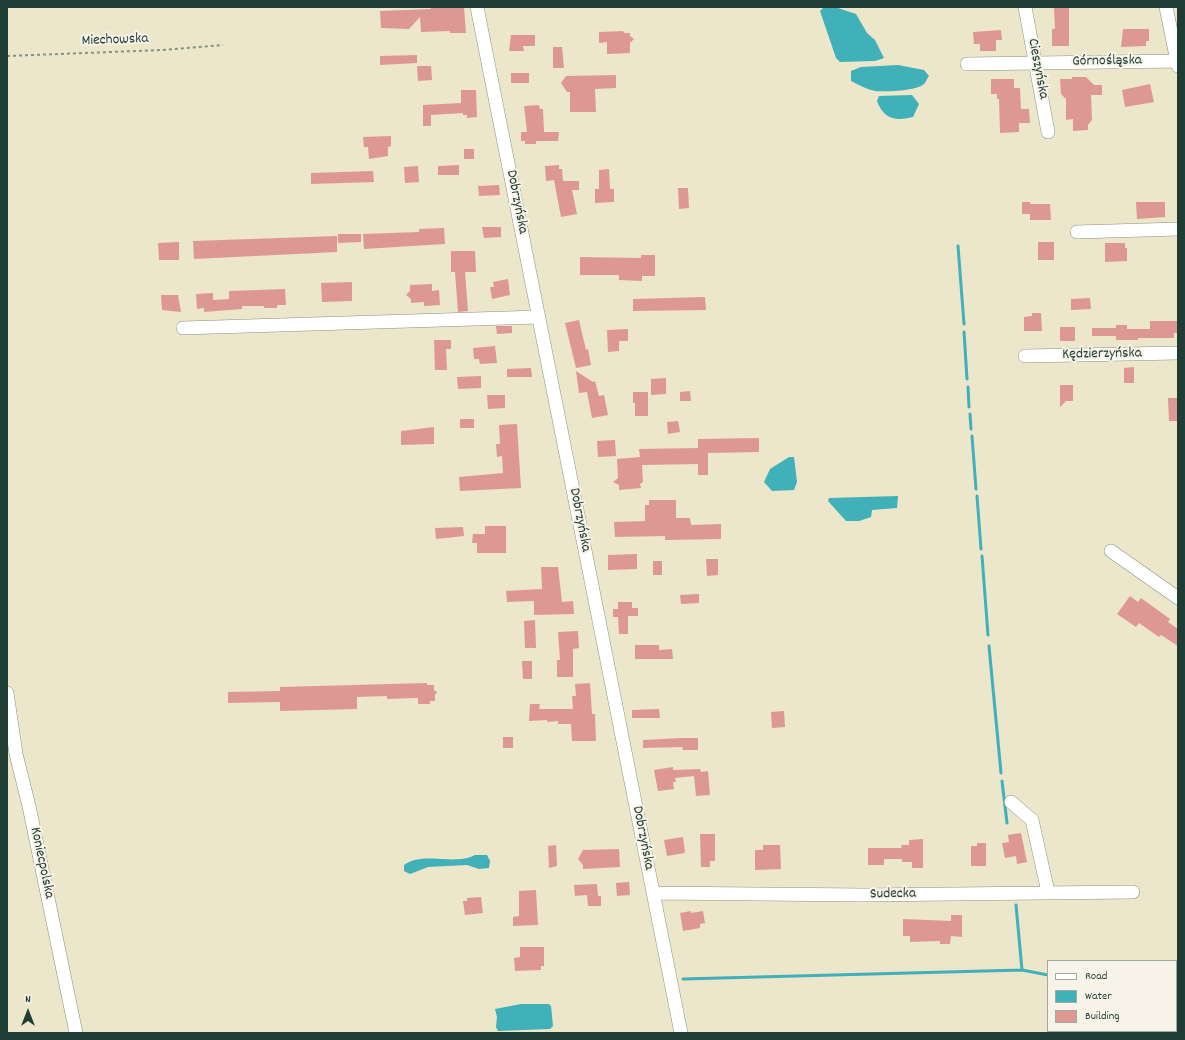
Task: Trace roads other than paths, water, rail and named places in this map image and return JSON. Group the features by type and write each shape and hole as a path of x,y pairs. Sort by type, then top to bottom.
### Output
{"street":[{"name":"Dobrzyńska","path":"477,7 681,1033"},
{"name":"Cieszyńska","path":"1025,7 1048,132"},
{"path":"1166,7 1178,63"},
{"name":"Górnośląska","path":"967,64 1178,63"},
{"path":"1078,232 1178,229"},
{"path":"183,328 539,317"},
{"name":"Kędzierzyńska","path":"1025,356 1178,353"},
{"path":"1112,550 1178,598"},
{"name":"Koniecpolska","path":"7,693 16,754 29,806 76,1033"},
{"path":"1011,802 1032,820 1048,892"},
{"name":"Sudecka","path":"653,893 864,895 1134,892"}],"water":[{"path":"823,8 838,8 856,14 867,33 875,40 884,58 875,61 840,62 836,58 820,11"},
{"path":"898,65 924,70 929,76 924,84 920,86 908,90 893,91 875,91 851,81 851,71 861,67"},
{"path":"912,95 919,104 913,117 901,119 891,118 883,112 877,101 879,96"},
{"path":"789,457 794,457 797,482 794,490 772,491 764,482 770,469"},
{"path":"898,496 897,508 872,510 871,517 859,521 846,521 828,501 829,498"},
{"path":"475,855 487,855 490,861 489,868 479,869 467,865 428,867 410,874 404,871 404,865 420,859 458,859"},
{"path":"521,1004 549,1004 551,1006 553,1026 550,1029 498,1031 496,1027 497,1017 495,1009"}],"waterway":[{"path":"958,246 964,324"},
{"path":"964,332 967,379"},
{"path":"968,387 969,407"},
{"path":"970,414 971,429"},
{"path":"972,436 976,489"},
{"path":"977,496 981,549"},
{"path":"982,556 988,635"},
{"path":"989,646 1001,773"},
{"path":"1002,781 1007,823"},
{"path":"1016,905 1022,970 1047,975"},
{"path":"683,979 1022,970"}]}
